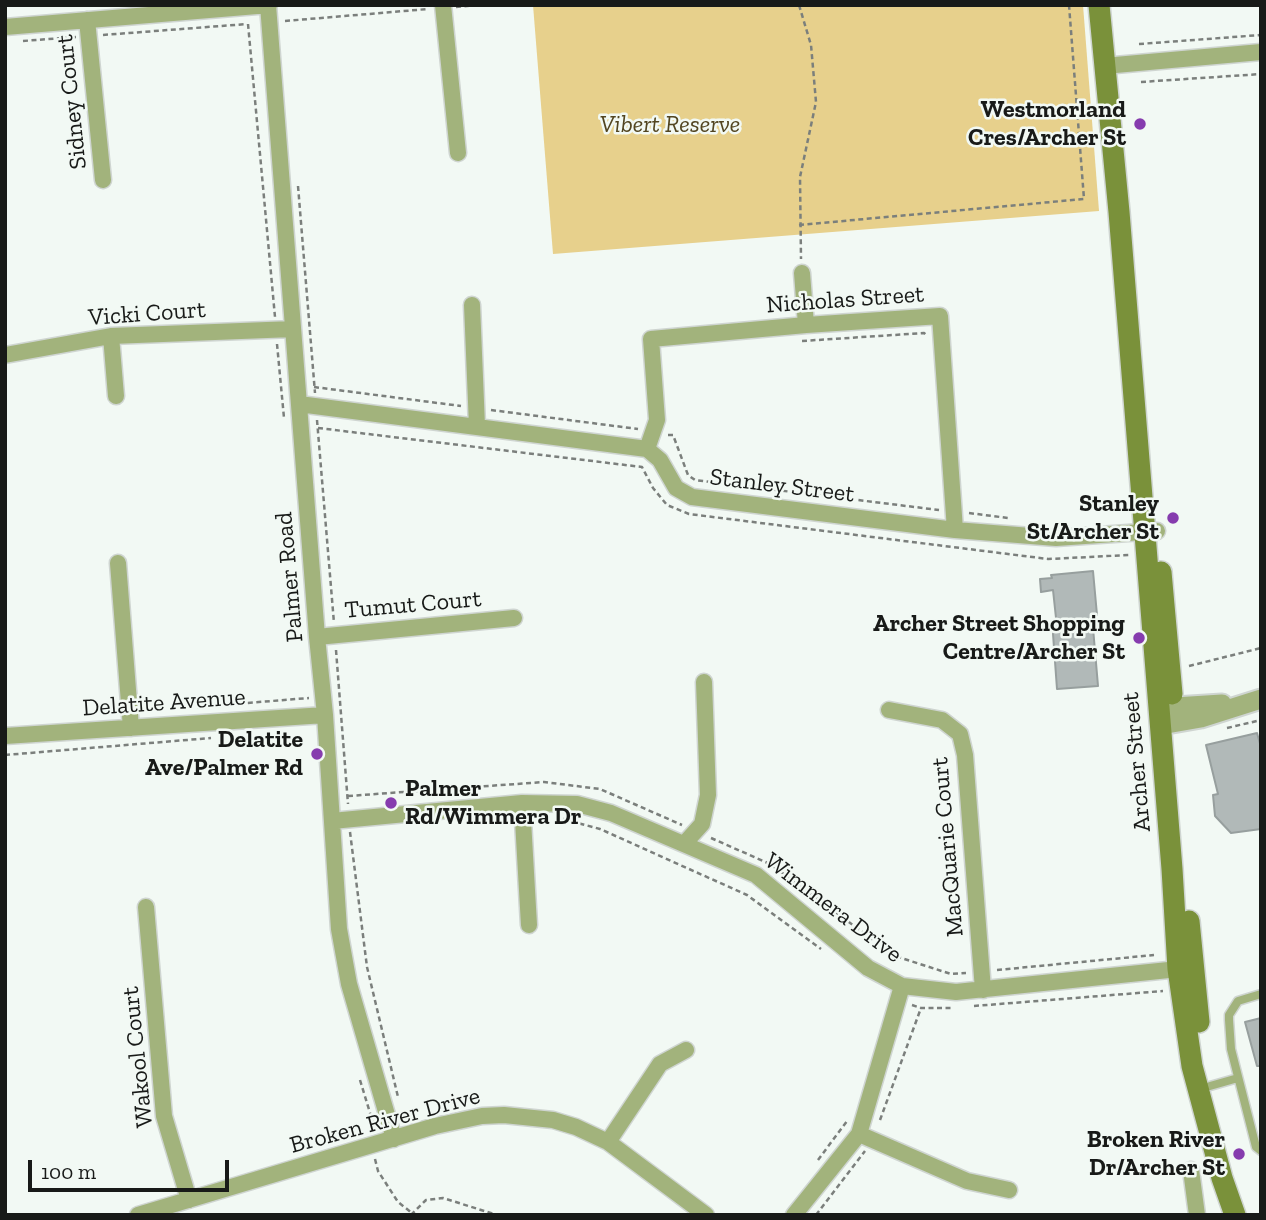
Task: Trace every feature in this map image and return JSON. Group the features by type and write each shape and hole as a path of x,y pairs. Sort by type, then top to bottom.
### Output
{"main road":[{"name":"Archer Street","path":"1099,5 1111,66 1121,164 1186,968 1222,1178 1236,1215"},
{"name":"Archer Street","path":"1111,66 1114,5"}],"street":[{"path":"443,7 458,153"},
{"path":"5,27 88,28 168,10 275,13"},
{"name":"Palmer Road","path":"275,13 293,329 340,929 349,984 394,1139"},
{"name":"Sidney Court","path":"88,28 103,180"},
{"path":"1111,66 1261,52"},
{"path":"802,273 806,325"},
{"path":"472,305 477,426"},
{"name":"Nicholas Street","path":"647,449 657,420 651,339 940,316 955,530"},
{"name":"Vicki Court","path":"5,355 111,335 293,329"},
{"path":"111,335 116,396"},
{"path":"299,404 647,449"},
{"name":"Stanley Street","path":"647,449 660,460 676,488 692,497 955,530 1056,538 1150,531"},
{"path":"118,563 131,728"},
{"name":"Tumut Court","path":"317,637 514,618"},
{"path":"684,844 702,824 708,795 704,682"},
{"path":"1167,716 1252,701"},
{"name":"MacQuarie Court","path":"889,710 942,720 960,734 965,755 983,990"},
{"name":"Delatite Avenue","path":"5,736 325,715"},
{"path":"522,803 529,925"},
{"name":"Wimmera Drive","path":"331,821 522,803 577,804 611,813 756,875 900,994 983,990 1186,968"},
{"name":"Wakool Court","path":"146,907 164,1116 189,1200"},
{"path":"794,1215 859,1134 900,994"},
{"path":"608,1142 660,1064 686,1050"},
{"name":"Broken River Drive","path":"138,1215 458,1120 505,1115 552,1120 576,1127 608,1142 706,1215"},
{"path":"859,1134 967,1181 1009,1190"},
{"path":"1191,1170 1197,1215"}],"lane":[{"path":"1261,994 1238,1001 1230,1015 1230,1045 1256,1147 1261,1152"},
{"path":"1203,1077 1238,1079"}],"path":[{"path":"17,42 88,28 275,13 480,5"},
{"path":"799,5 811,45 816,102 800,177 802,273"},
{"path":"799,225 1084,199 1069,5"},
{"path":"1139,44 1261,35"},
{"path":"1141,82 1261,74"},
{"path":"298,184 349,819 366,967 400,1104"},
{"path":"802,341 924,333 930,341"},
{"path":"314,387 673,435 688,475 695,480 1014,519"},
{"path":"1189,666 1261,648"},
{"path":"1222,730 1261,720"},
{"path":"5,755 219,738"},
{"path":"559,818 600,829 747,895 822,951"},
{"path":"470,824 523,821"},
{"path":"969,1006 1164,991"},
{"path":"900,994 921,1008 955,1007"},
{"path":"815,1163 854,1112"},
{"path":"371,1145 378,1171 398,1202 412,1214 426,1200 443,1198 497,1215"}],"green space":[{"name":"Vibert Reserve","path":"533,5 1083,5 1099,211 553,254"}],"building":[{"path":"1093,571 1097,615 1092,616 1098,686 1057,689 1053,590 1041,592 1040,579 1052,578 1051,575"},
{"path":"1257,733 1261,747 1261,829 1231,833 1215,816 1213,795 1218,794 1206,745"},
{"path":"1261,1018 1261,1066 1257,1066 1245,1022"}],"place":[{"name":"Westmorland Cres/Archer St","path":"1140,124"},
{"name":"Stanley St/Archer St","path":"1173,518"},
{"name":"Archer Street Shopping Centre/Archer St","path":"1139,638"},
{"name":"Delatite Ave/Palmer Rd","path":"317,754"},
{"name":"Palmer Rd/Wimmera Dr","path":"391,803"},
{"name":"Broken River Dr/Archer St","path":"1239,1154"}]}
